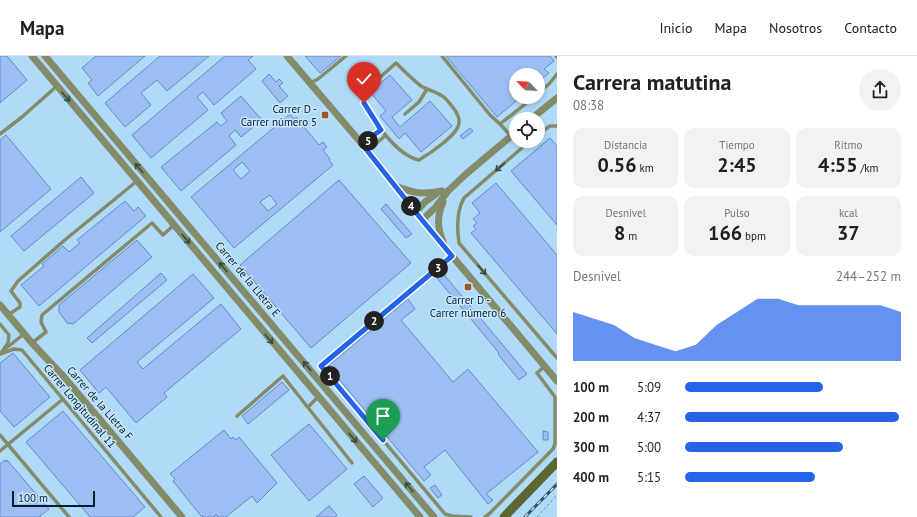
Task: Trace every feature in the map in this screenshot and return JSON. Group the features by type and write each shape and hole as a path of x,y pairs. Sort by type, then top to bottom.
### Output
{"main road":[{"path":"504,517 557,462"}],"street":[{"name":"Carrer de la Lletra E","path":"32,56 420,517"},
{"name":"Carrer de la Lletra E","path":"46,56 434,517"},
{"path":"287,56 366,147 422,220 557,381"},
{"path":"540,112 557,98"},
{"path":"416,212 428,199 451,188 509,138"},
{"path":"395,186 420,194 443,193"},
{"path":"422,220 435,208 443,193"},
{"path":"443,193 438,220 439,231 444,246"},
{"name":"Carrer de la Lletra F","path":"0,305 32,344 64,377 182,517"}],"lane":[{"path":"310,83 318,79 346,56"},
{"path":"442,56 490,116 509,130"},
{"path":"396,63 423,87 445,99 459,117 459,124 455,131 430,153 419,160 411,158 385,136 381,130 364,103 363,96 367,89 396,63"},
{"path":"545,87 557,74"},
{"path":"0,134 57,86"},
{"path":"405,114 419,102 427,89"},
{"path":"500,124 525,104"},
{"path":"545,129 550,126 557,126"},
{"path":"381,130 368,139 366,147 372,147 385,136"},
{"path":"522,148 464,198 460,205 457,233 459,243 557,358"},
{"path":"8,315 20,307 20,303 11,291 18,280 137,181"},
{"path":"32,344 46,332 41,322 42,315 152,223 163,235 174,225"},
{"path":"452,256 321,366 445,514 471,517"},
{"path":"0,324 9,335 8,343 0,354"},
{"path":"0,354 24,334"},
{"name":"Carrer Longitudinal 11","path":"0,354 14,348 22,350 161,517"},
{"path":"485,517 553,449 555,444 555,397 537,373 545,366"},
{"path":"237,416 283,376 352,463"},
{"path":"308,407 318,397"},
{"path":"0,451 63,399"},
{"path":"0,435 69,517"}],"path":[{"path":"537,517 557,495"}],"building":[{"path":"0,56 7,56 27,80 0,103"},
{"path":"96,56 145,56 98,96 88,83 92,80 82,68"},
{"path":"160,56 209,56 167,91 157,80 141,93 151,105 125,127 105,103"},
{"path":"225,56 253,56 248,60 256,69 214,105 203,92 197,97 208,110 151,158 132,135"},
{"path":"305,56 341,56 320,73"},
{"path":"446,56 550,56 554,61 545,68 509,68 509,104 513,104 497,117"},
{"path":"545,70 549,73 545,76"},
{"path":"269,74 276,82 279,79 283,83 279,86 288,96 280,103 262,81"},
{"path":"390,75 412,100 392,117 400,127 430,101 452,126 421,152 405,133 399,139 380,116 386,111 370,92"},
{"path":"241,96 262,120 241,137 235,130 229,136 236,145 181,191 161,167 217,122 221,126 227,121 221,113"},
{"path":"290,114 294,119 296,117 319,145 323,142 327,147 323,150 333,165 234,248 191,197","holes":["242,162 250,171 241,179 233,170","270,195 277,204 268,211 260,202"]},
{"path":"470,128 473,131 463,139 460,136"},
{"path":"6,135 51,189 0,232 0,140"},
{"path":"550,138 557,146 557,225 511,171 538,148 545,148 545,142"},
{"path":"81,177 94,193 24,251 11,236"},
{"path":"339,180 411,263 311,348 240,265"},
{"path":"496,183 557,255 557,334 471,233 476,229 473,226 477,223 473,219 480,213 472,203"},
{"path":"125,201 134,211 138,207 146,216 39,306 21,285 44,266 42,264 63,246 69,252 80,243 77,240"},
{"path":"386,204 412,234 406,238 381,209"},
{"path":"137,240 152,257 73,324 67,323 59,312 59,305"},
{"path":"441,271 527,374 519,380 498,354 499,353 436,277 435,275"},
{"path":"161,273 167,280 92,343 87,338"},
{"path":"193,274 214,298 137,362 143,369 221,304 241,329 164,393 167,397 136,423 106,387 99,393 80,370"},
{"path":"408,299 415,309 401,320 453,382 468,369 538,452 486,494 493,500 488,504 445,450 424,467 431,475 424,481 328,366"},
{"path":"13,353 50,397 14,427 0,411 0,363"},
{"path":"282,382 289,390 248,424 242,416"},
{"path":"63,411 145,507 133,517 90,517 26,442"},
{"path":"309,424 347,469 309,501 271,455"},
{"path":"224,430 231,439 233,437 236,440 239,437 277,483 257,503 252,496 226,517 218,517 216,515 214,517 203,517 173,481 175,479 170,474"},
{"path":"543,431 548,432 548,440 543,440"},
{"path":"5,460 6,462 7,460 49,509 39,517 0,517 0,464"},
{"path":"364,476 383,498 373,507 354,484"},
{"path":"435,485 442,495 438,498 430,488"},
{"path":"329,506 337,515 335,517 316,517"}],"railway":[{"path":"525,517 557,484"}],"place":[{"name":"Carrer D - Carrer número 5","path":"325,115"},
{"name":"Carrer D - Carrer número 6","path":"468,287"}],"route":[{"path":"364,103 381,130 368,139 368,146 365,148 452,256 321,366 383,440"}]}
